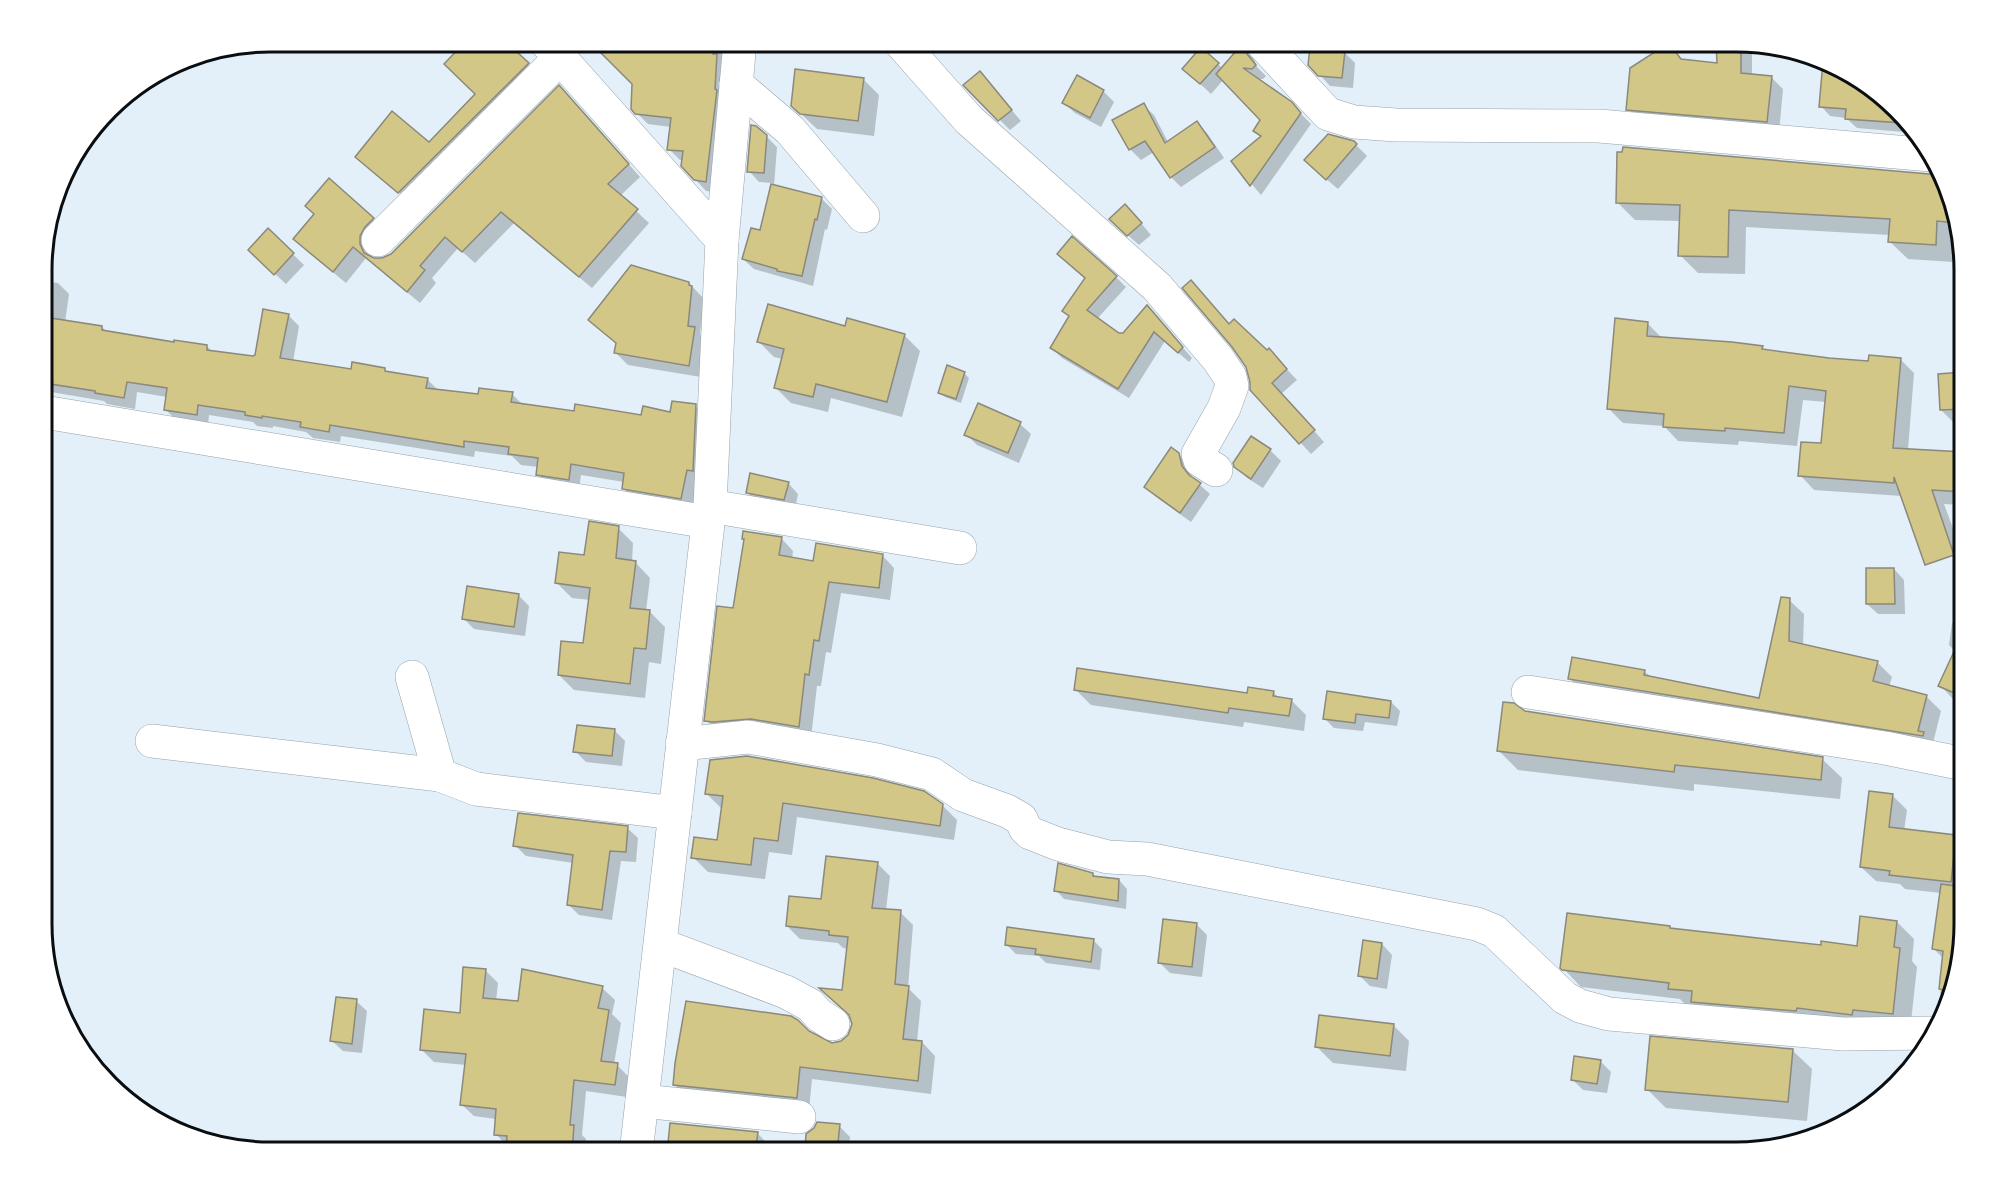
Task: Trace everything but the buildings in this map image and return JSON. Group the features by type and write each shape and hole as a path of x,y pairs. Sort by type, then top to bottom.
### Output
{"street":[{"path":"378,240 551,52"},
{"path":"555,52 722,240"},
{"path":"637,1142 709,514 722,240 739,52"},
{"path":"909,52 969,120 1157,287 1218,359 1230,377 1232,386 1224,408 1198,454 1200,460 1216,470"},
{"path":"1270,52 1328,114 1354,122 1396,125 1599,126 1920,154"},
{"path":"736,84 790,130 863,216"},
{"path":"52,413 709,514 960,548"},
{"path":"412,677 440,775"},
{"path":"1528,692 1885,748 1954,762"},
{"path":"682,744 748,737 877,760 932,774 963,795 1007,811 1021,819 1030,833 1058,844 1108,857 1147,859 1477,924 1494,931 1565,998 1595,1011 1843,1034 1924,1033"},
{"path":"152,741 440,775 476,789 675,813"},
{"path":"661,945 786,992 810,1005 819,1015 833,1024"},
{"path":"642,1101 799,1117"}]}
